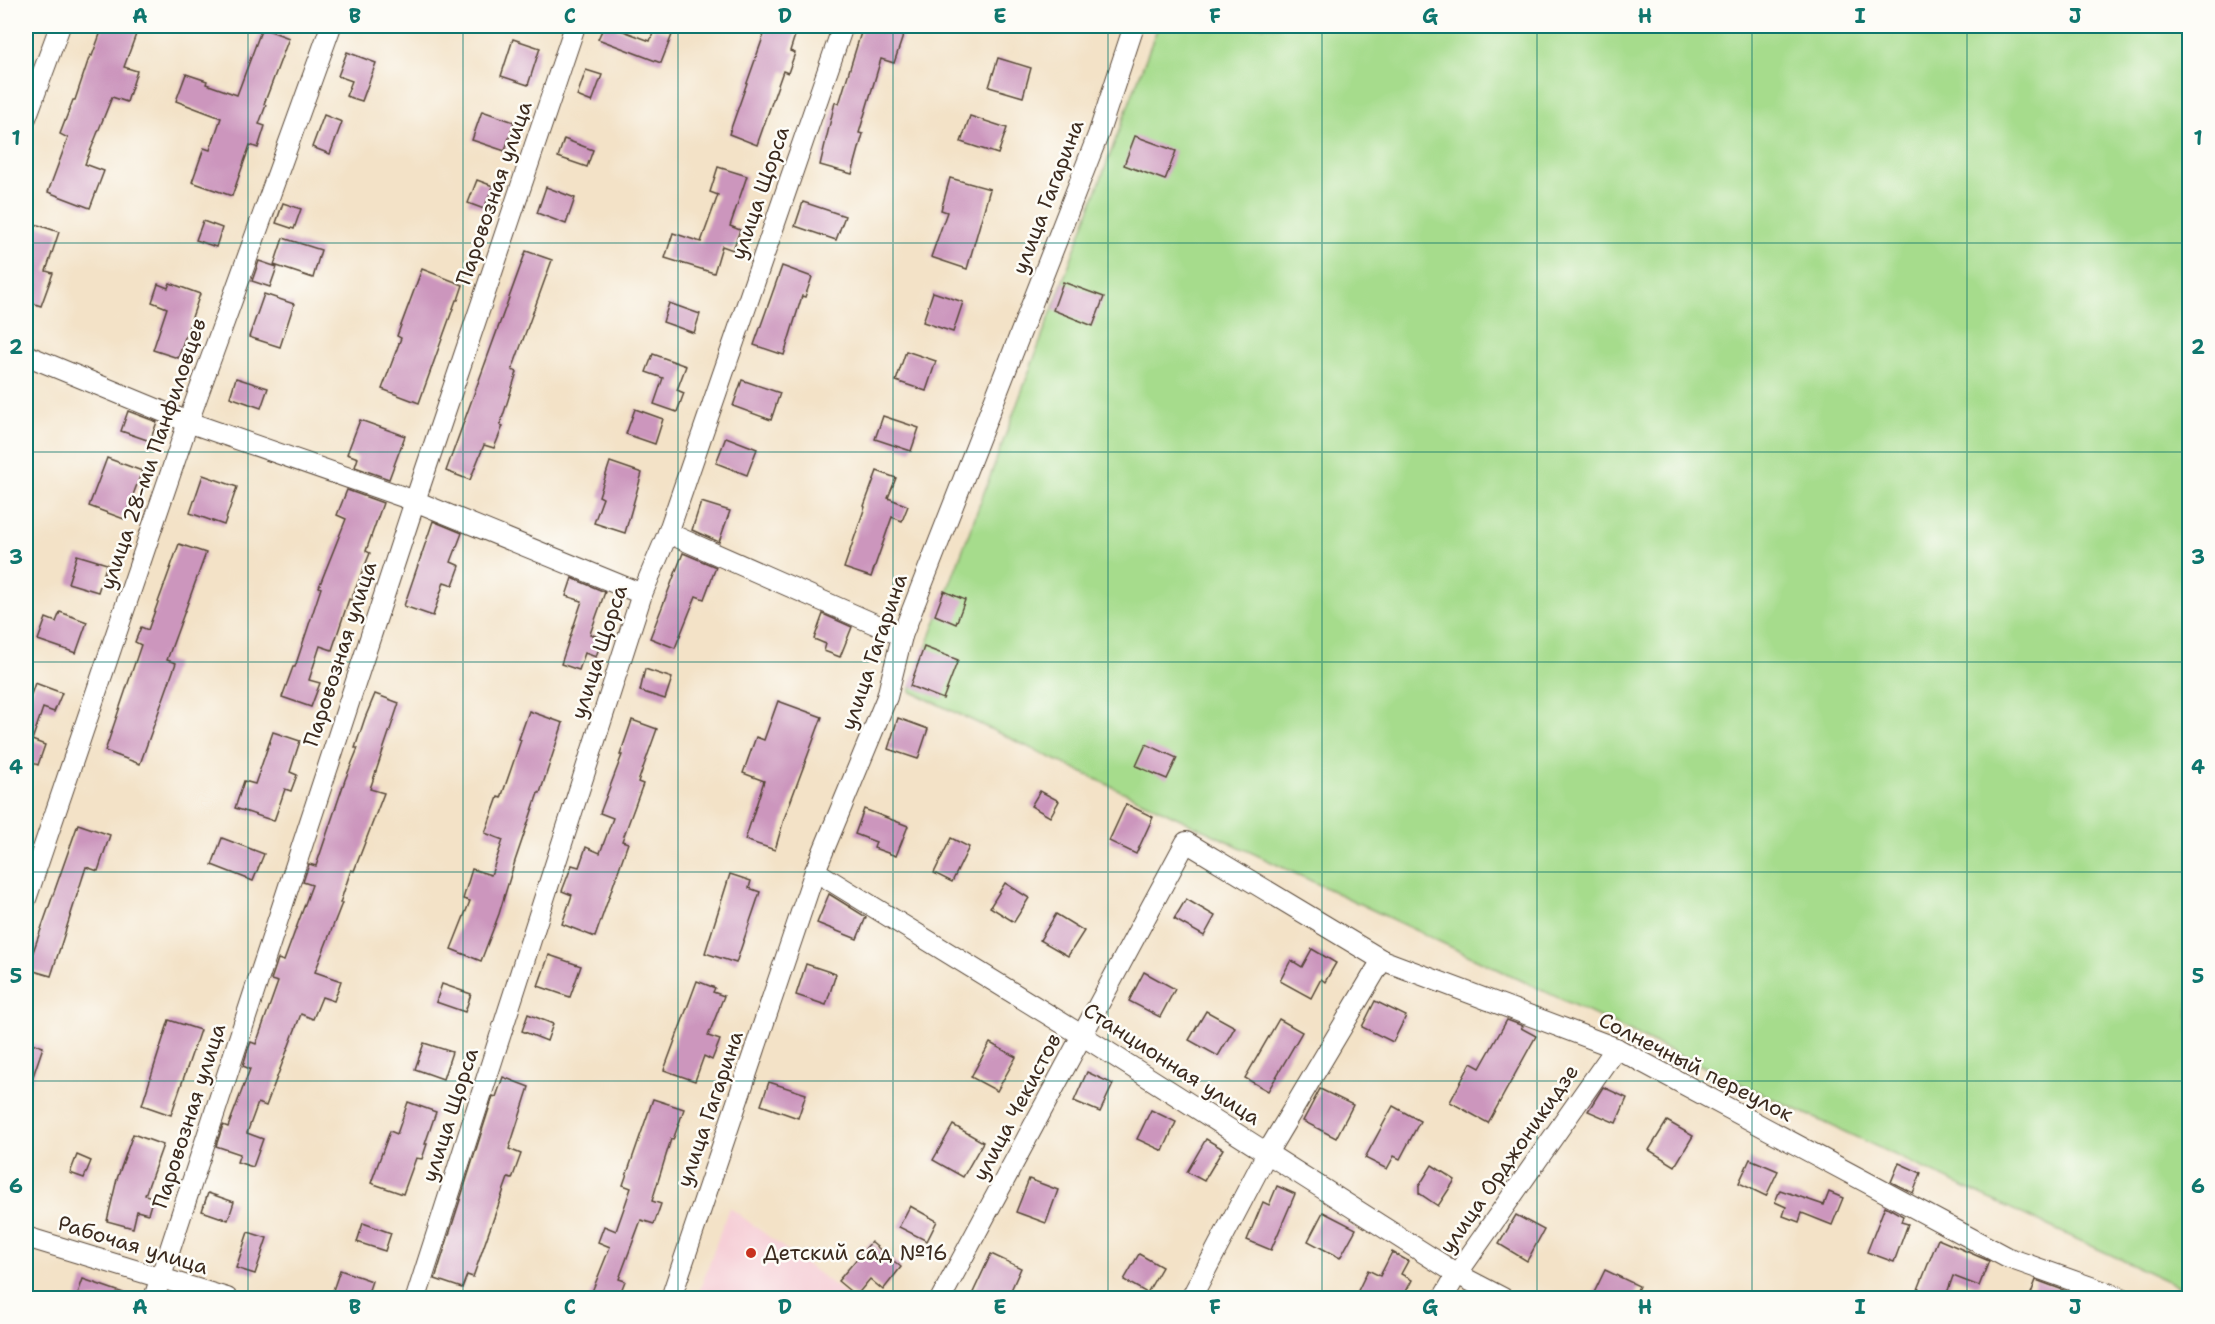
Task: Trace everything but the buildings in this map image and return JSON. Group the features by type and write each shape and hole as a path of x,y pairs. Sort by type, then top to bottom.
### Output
{"street":[{"path":"26,118 60,26"},
{"name":"улица 28-ми Панфиловцев","path":"26,899 188,422 331,26"},
{"name":"Паровозная улица","path":"154,1299 415,501 575,26"},
{"name":"улица Щорса","path":"416,1299 642,594 668,533 843,26"},
{"name":"улица Гагарина","path":"671,1299 815,871 887,697 902,636 1098,135 1134,26"},
{"path":"26,355 188,422 415,501 642,594"},
{"path":"668,533 902,636"},
{"name":"Солнечный переулок","path":"1186,842 1382,960 1616,1048 2006,1257 2122,1299"},
{"name":"улица Чекистов","path":"941,1299 1186,842"},
{"name":"Станционная улица","path":"815,871 1083,1036 1457,1274 1503,1299"},
{"path":"1191,1299 1267,1153 1382,960"},
{"name":"улица Орджоникидзе","path":"1443,1299 1457,1274 1616,1048"},
{"name":"Рабочая улица","path":"26,1237 162,1277 227,1299"}],"shaded area":[{"name":"Детский сад №16","path":"729,1207 851,1298 697,1298"}],"green space":[{"path":"1158,26 2189,26 2189,1291 1713,1071 910,691"}],"place":[{"name":"Детский сад №16","path":"751,1253"}]}
